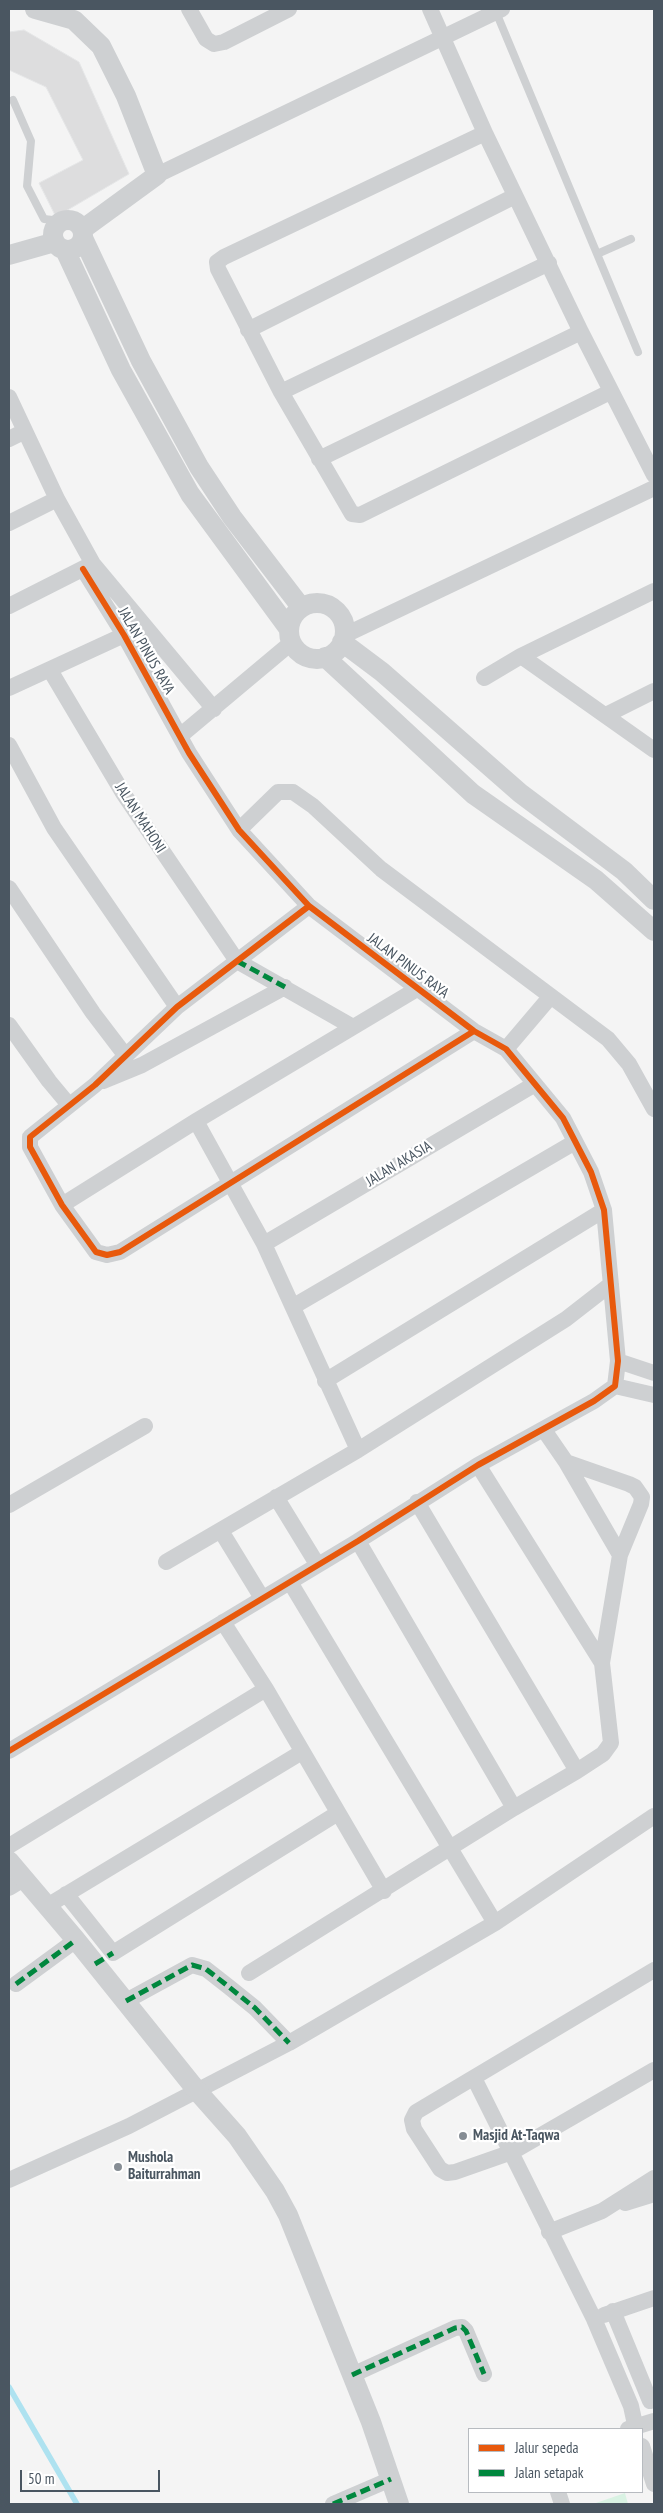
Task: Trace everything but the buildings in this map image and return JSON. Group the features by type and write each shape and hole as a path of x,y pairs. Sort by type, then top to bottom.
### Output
{"street":[{"path":"35,9 74,20 101,46 126,96 157,175"},
{"path":"189,9 206,39 214,44 224,42 289,9"},
{"path":"430,9 515,196 610,392 654,475"},
{"path":"9,255 60,246 77,248 83,234 157,175 499,10"},
{"path":"486,133 219,260 216,266 281,392 347,509 352,514 360,515 610,392"},
{"path":"248,330 515,196"},
{"path":"301,608 199,468 141,361 76,221 71,219 60,222 54,227 53,233 90,301 121,370 151,426 195,502 290,636 299,652 309,658 325,657 332,654 343,639 654,488"},
{"path":"281,392 549,263"},
{"path":"90,301 108,292"},
{"path":"319,459 581,332"},
{"path":"121,370 141,361"},
{"path":"9,397 88,566 214,709"},
{"path":"151,426 170,416"},
{"path":"9,440 25,431"},
{"path":"181,477 199,468"},
{"path":"9,523 57,499"},
{"path":"237,560 254,546"},
{"path":"9,606 88,566"},
{"name":"JALAN PINUS RAYA","path":"88,566 180,736 239,830 309,906 474,1031 506,1049 563,1118 592,1172 604,1210 618,1361 615,1386"},
{"path":"484,678 521,656 654,590"},
{"path":"180,736 214,709 290,636 292,617 301,608 313,603 326,604 337,611 344,622 343,639"},
{"path":"9,688 124,635"},
{"path":"343,639 520,793 624,872 654,900"},
{"path":"521,656 654,750"},
{"path":"325,657 473,794 650,919"},
{"name":"JALAN MAHONI","path":"50,670 123,793 238,961"},
{"path":"606,715 654,691"},
{"path":"9,745 54,828 177,1007"},
{"path":"239,830 278,792 293,792 318,811 381,869 608,1039 629,1064 654,1109"},
{"path":"9,888 93,1013 125,1055"},
{"path":"309,906 177,1007 95,1084 30,1137 30,1147 62,1205 96,1252 107,1255 120,1252 474,1031"},
{"path":"238,961 353,1027"},
{"path":"95,1084 142,1065 285,987"},
{"path":"62,1205 196,1121 417,989"},
{"path":"506,1049 551,996"},
{"path":"9,1025 49,1082 69,1105"},
{"name":"JALAN AKASIA","path":"264,1244 535,1084"},
{"path":"196,1121 232,1182 264,1244 294,1306 325,1381 358,1450"},
{"path":"294,1306 575,1142"},
{"path":"325,1381 604,1210"},
{"path":"166,1562 358,1450 566,1319 611,1284"},
{"path":"618,1361 654,1373"},
{"path":"9,1751 358,1541 478,1464 544,1430 594,1401 615,1386 654,1395"},
{"path":"9,1505 144,1426"},
{"path":"544,1430 566,1462 620,1555"},
{"path":"248,1973 577,1771 603,1754 611,1743 602,1663 620,1555 641,1504 640,1493 629,1484 566,1462"},
{"path":"478,1464 602,1663"},
{"path":"276,1497 317,1564"},
{"path":"417,1502 577,1771"},
{"path":"222,1531 262,1598"},
{"path":"358,1541 514,1808"},
{"path":"290,1582 495,1923"},
{"path":"223,1622 266,1689 384,1890"},
{"path":"9,1846 266,1689"},
{"path":"47,1906 302,1752"},
{"path":"66,1894 113,1953 338,1813"},
{"path":"9,2180 198,2092 289,2043 495,1923 654,1816"},
{"path":"9,1860 16,1884 47,1906 76,1940 198,2092 237,2136 275,2191 288,2215 352,2375 399,2504"},
{"path":"16,1984 76,1940"},
{"path":"126,2001 192,1965 206,1969 229,1987 255,2008 289,2043"},
{"path":"654,1970 416,2112 412,2120 414,2129 440,2168 447,2173 512,2152 654,2070"},
{"path":"474,2078 594,2319 631,2406 633,2428 654,2421"},
{"path":"602,2211 654,2178"},
{"path":"550,2232 602,2211 654,2194"},
{"path":"594,2319 654,2298"},
{"path":"614,2311 652,2401 631,2406"},
{"path":"352,2375 455,2328 462,2328 466,2331 484,2374"},
{"path":"643,2449 654,2484"},
{"path":"333,2504 391,2479"}],"lane":[{"path":"499,10 638,352"},
{"path":"13,100 31,141 27,186 44,219 60,222"},
{"path":"597,254 631,239"}],"green space":[{"path":"625,2493 628,2504 593,2504"}],"waterway":[{"path":"9,2387 77,2504"}],"marked path":[{"path":"237,961 285,987"},
{"path":"16,1984 76,1940"},
{"path":"95,1964 113,1953"},
{"path":"126,2001 192,1965 206,1969 229,1987 255,2008 289,2043"},
{"path":"352,2375 455,2328 462,2327 466,2331 484,2374"},
{"path":"333,2504 391,2479"}],"cycle path":[{"path":"9,1751 358,1541 478,1465 594,1401 615,1386 618,1361 604,1210 591,1172 563,1118 506,1049 474,1031 309,906 239,830 189,753 124,635 83,569"},
{"path":"309,906 177,1007 95,1085 30,1137 30,1147 62,1205 96,1252 107,1255 120,1252 474,1031"}],"place":[{"name":"Masjid At-Taqwa","path":"463,2136"},
{"name":"Mushola Baiturrahman","path":"118,2167"}]}
